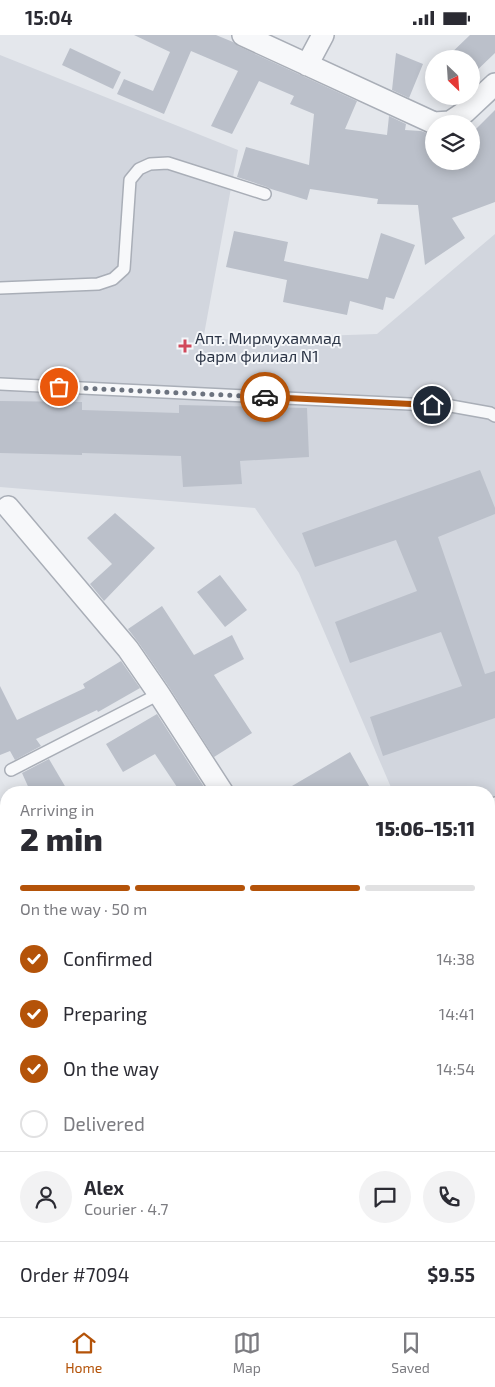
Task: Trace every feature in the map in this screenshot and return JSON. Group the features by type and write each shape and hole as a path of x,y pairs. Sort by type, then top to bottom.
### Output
{"street":[{"path":"243,35 434,123 450,121 465,113 495,83"},
{"path":"308,65 323,35"},
{"path":"8,507 128,649 218,786"}],"lane":[{"path":"0,288 98,284 113,279 124,269 130,180 139,169 150,164 168,163 265,194"},
{"path":"0,384 451,406 490,413 495,417"},
{"path":"11,770 159,694"}],"shaded area":[{"path":"0,55 238,150 203,340 377,334 495,234 495,786 390,786 299,573 255,508 0,487"}],"building":[{"path":"134,35 216,35 233,42 357,101 345,129 387,135 389,116 406,124 405,130 425,132 425,170 480,170 480,125 495,110 495,202 452,218 465,238 425,265 418,205 377,204 378,199 310,189 307,200 237,177 246,147 309,165 314,114 290,104 294,96 259,81 232,134 211,126 238,71 191,51 164,114 117,94 124,79 153,91 170,52"},
{"path":"470,35 495,35 495,53 480,67 480,50 454,50"},
{"path":"70,48 121,72 113,89 62,65"},
{"path":"396,53 423,64 409,98 392,90"},
{"path":"234,231 288,242 284,261 368,279 381,233 415,245 394,299 386,297 383,310 350,301 347,315 283,302 287,280 226,267"},
{"path":"0,401 82,402 82,410 179,413 179,405 307,408 309,457 240,461 242,484 183,487 181,456 0,453"},
{"path":"480,470 495,508 495,514 438,537 485,674 495,671 495,718 383,756 370,717 462,686 441,632 350,663 335,622 417,591 396,540 315,567 302,533"},
{"path":"115,513 155,548 104,601 90,584 112,564 87,538"},
{"path":"220,575 247,610 225,627 197,592"},
{"path":"162,606 194,655 232,635 244,659 214,675 252,733 214,757 169,687 128,629"},
{"path":"121,661 140,688 98,712 97,710 36,739 41,746 15,760 10,751 0,755 0,686 17,720 85,688 83,684"},
{"path":"157,714 203,786 176,786 155,754 123,772 106,744"},
{"path":"350,752 369,786 292,786"},
{"path":"49,759 65,786 28,786 22,773"}],"way so far":[{"path":"59,387 265,397"}],"place":[{"name":"Апт. Мирмухаммад фарм филиал N1","path":"185,346"}],"route":[{"path":"265,397 432,405"}]}
